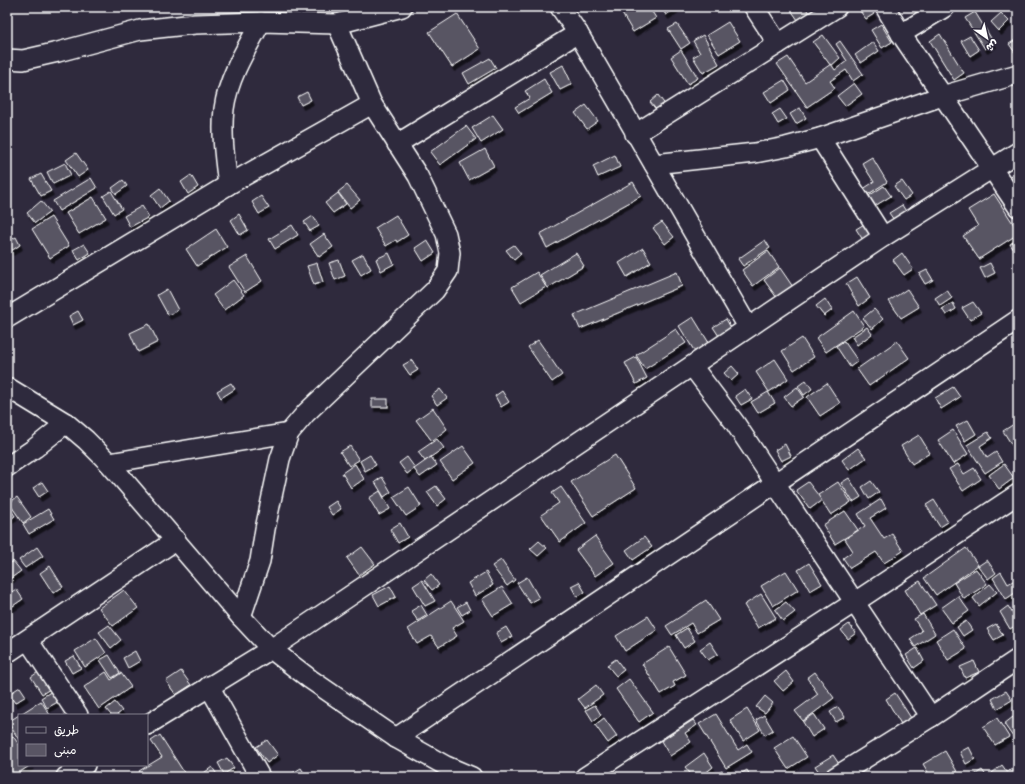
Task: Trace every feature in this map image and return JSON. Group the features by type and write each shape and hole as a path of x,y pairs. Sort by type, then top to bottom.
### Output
{"street":[{"path":"7,59 23,60 140,30 195,24 261,22 337,24 402,7"},
{"path":"560,7 578,33 635,134 654,164 748,327"},
{"path":"754,7 778,44"},
{"path":"635,134 837,7"},
{"path":"885,7 942,96 1018,207"},
{"path":"901,34 945,7"},
{"path":"228,185 224,146 224,109 230,82 243,54 261,22"},
{"path":"241,617 260,561 265,528 280,459 289,433 306,413 435,290 448,271 450,253 446,234 418,176 372,104 337,24"},
{"path":"397,144 578,33"},
{"path":"654,164 755,153 786,147 820,138 942,96 1018,74"},
{"path":"7,318 228,185 372,104"},
{"path":"820,138 883,237"},
{"path":"148,724 271,649 883,237 1018,152"},
{"path":"396,738 1018,320"},
{"path":"692,366 735,423 774,484 855,602 931,717"},
{"path":"7,387 66,423 86,440 109,463 241,617 271,649 310,679 396,738 446,766 472,777"},
{"path":"7,467 35,448 66,423"},
{"path":"109,463 289,433"},
{"path":"586,777 1018,494"},
{"path":"7,653 176,540"},
{"path":"28,640 77,714"},
{"path":"835,777 931,717 1018,659"},
{"path":"209,686 260,777"},
{"path":"66,777 83,766"}],"building":[{"path":"630,7 649,7 656,18 633,32 621,12"},
{"path":"661,7 675,7 676,8 666,15"},
{"path":"796,7 805,7 809,13 798,20 791,10"},
{"path":"866,7 870,7 874,14 866,19 860,11"},
{"path":"975,12 994,43 985,49 965,18"},
{"path":"1001,13 1009,21 999,31 991,22"},
{"path":"457,14 480,49 452,67 429,32"},
{"path":"728,22 740,41 719,54 707,35"},
{"path":"677,24 690,43 681,49 668,29"},
{"path":"881,24 892,42 882,48 871,30"},
{"path":"940,34 964,73 954,80 930,41"},
{"path":"703,35 719,64 703,73 693,57 700,53 693,41"},
{"path":"823,35 840,58 831,66 813,42"},
{"path":"970,36 979,50 970,56 961,41"},
{"path":"1017,39 1018,40 1018,57 1009,44"},
{"path":"840,41 863,74 853,81 846,70 830,81 835,88 807,107 777,64 788,57 805,82 831,64 835,70 847,61 836,44"},
{"path":"873,42 879,51 861,63 855,55"},
{"path":"681,50 698,78 688,84 671,57"},
{"path":"490,58 496,68 469,84 463,73"},
{"path":"563,65 572,84 560,90 550,72"},
{"path":"544,79 552,93 519,113 515,107 530,98 525,91"},
{"path":"784,80 790,90 771,103 764,92"},
{"path":"854,83 862,94 845,106 837,96"},
{"path":"307,92 311,100 301,105 297,97"},
{"path":"658,95 666,106 658,112 650,102"},
{"path":"586,105 598,121 587,129 575,113"},
{"path":"800,108 806,118 796,124 790,114"},
{"path":"780,109 787,119 778,124 772,114"},
{"path":"493,115 503,129 481,143 472,128"},
{"path":"466,126 476,139 440,165 430,152"},
{"path":"485,149 494,166 469,180 460,163"},
{"path":"76,153 88,170 78,177 66,160"},
{"path":"615,155 620,167 598,177 593,166"},
{"path":"872,157 887,182 864,197 860,191 874,182 862,163"},
{"path":"65,163 71,175 53,184 47,172"},
{"path":"1018,171 1018,195 1005,180"},
{"path":"41,174 51,191 41,196 31,179"},
{"path":"191,175 198,187 188,194 181,182"},
{"path":"91,178 97,188 59,211 53,201"},
{"path":"123,180 127,186 116,194 112,188"},
{"path":"902,181 912,195 904,200 894,186"},
{"path":"633,182 641,196 547,248 540,234"},
{"path":"347,185 360,200 350,208 338,192"},
{"path":"884,186 891,196 870,209 864,199"},
{"path":"160,188 169,201 160,208 151,195"},
{"path":"111,191 122,209 114,214 103,196"},
{"path":"338,193 346,204 333,213 325,203"},
{"path":"994,194 1018,231 1018,234 979,259 963,236 978,226 968,210"},
{"path":"261,196 269,208 259,214 252,202"},
{"path":"93,197 106,218 79,234 66,213"},
{"path":"41,201 50,212 35,223 27,213"},
{"path":"902,205 907,213 894,220 889,213"},
{"path":"142,206 149,217 130,227 124,216"},
{"path":"239,214 248,230 240,235 231,220"},
{"path":"396,215 408,235 397,242 396,240 386,246 375,228"},
{"path":"313,216 319,226 310,231 304,222"},
{"path":"51,217 69,246 50,258 32,229"},
{"path":"662,222 674,237 665,244 653,228"},
{"path":"866,223 873,234 863,240 856,229"},
{"path":"292,225 298,235 275,249 269,239"},
{"path":"216,229 227,247 197,266 186,249"},
{"path":"324,234 333,247 319,257 310,244"},
{"path":"16,237 20,245 11,251 7,242"},
{"path":"1018,239 1018,252 1016,253 1010,244"},
{"path":"427,240 435,253 423,261 415,248"},
{"path":"765,240 770,248 743,266 738,259"},
{"path":"84,244 90,253 79,260 73,250"},
{"path":"514,245 521,254 514,260 506,250"},
{"path":"643,248 651,262 627,277 619,263"},
{"path":"768,251 779,267 753,286 742,270"},
{"path":"389,253 394,264 381,271 376,259"},
{"path":"576,253 584,266 548,288 540,275"},
{"path":"902,253 913,269 904,275 893,260"},
{"path":"363,254 371,269 361,275 352,260"},
{"path":"247,256 262,281 245,292 229,267"},
{"path":"339,260 345,276 335,280 329,263"},
{"path":"317,263 323,282 314,285 307,266"},
{"path":"990,263 995,273 985,278 980,268"},
{"path":"780,268 793,287 777,298 764,280"},
{"path":"927,270 933,280 925,284 919,274"},
{"path":"537,272 546,287 521,302 512,287"},
{"path":"677,272 682,286 580,329 574,315"},
{"path":"857,277 870,298 859,306 846,284"},
{"path":"233,280 244,295 224,310 213,295"},
{"path":"167,289 178,310 168,315 157,295"},
{"path":"907,289 919,307 901,318 889,301"},
{"path":"947,290 952,298 940,306 935,298"},
{"path":"825,299 832,310 824,316 816,306"},
{"path":"973,302 981,313 970,320 962,308"},
{"path":"953,303 956,309 946,315 942,309"},
{"path":"874,309 883,319 872,329 863,318"},
{"path":"78,311 83,320 73,325 69,316"},
{"path":"854,311 864,326 826,352 816,338"},
{"path":"693,317 709,343 695,352 679,326"},
{"path":"726,319 731,328 719,336 713,327"},
{"path":"149,324 158,342 138,352 130,333"},
{"path":"867,327 872,334 857,345 852,337"},
{"path":"676,329 686,343 645,369 636,355"},
{"path":"802,338 814,357 794,370 782,351"},
{"path":"538,340 562,375 552,382 528,347"},
{"path":"844,341 858,361 850,367 836,346"},
{"path":"897,341 909,358 869,386 857,369"},
{"path":"636,357 647,378 636,384 625,363"},
{"path":"775,359 788,379 769,392 756,372"},
{"path":"412,360 418,370 410,375 403,365"},
{"path":"732,366 739,374 731,381 724,373"},
{"path":"806,380 812,389 804,395 798,386"},
{"path":"231,383 235,389 221,398 217,391"},
{"path":"827,383 840,403 820,416 807,397"},
{"path":"797,387 804,397 791,406 784,397"},
{"path":"953,387 960,397 941,409 935,398"},
{"path":"440,389 447,398 437,405 431,396"},
{"path":"745,389 752,399 741,405 735,396"},
{"path":"502,391 509,402 501,407 495,396"},
{"path":"768,392 775,403 758,413 751,402"},
{"path":"372,399 388,399 388,407 372,407"},
{"path":"433,408 447,429 432,441 416,420"},
{"path":"968,420 976,434 965,441 956,426"},
{"path":"1014,424 1018,430 1017,453 1003,431"},
{"path":"953,430 968,454 953,464 938,440"},
{"path":"988,432 992,438 980,446 987,458 996,452 1002,462 985,473 967,445"},
{"path":"919,435 930,453 912,464 901,446"},
{"path":"437,439 444,448 425,461 418,452"},
{"path":"785,444 791,456 781,461 775,450"},
{"path":"350,446 359,460 349,466 340,452"},
{"path":"463,446 475,463 452,479 440,462"},
{"path":"858,448 866,458 849,470 842,460"},
{"path":"370,455 376,465 365,471 360,461"},
{"path":"615,455 636,488 593,516 571,482"},
{"path":"407,457 415,468 407,474 399,463"},
{"path":"431,457 437,465 420,477 414,469"},
{"path":"355,464 364,479 351,488 342,473"},
{"path":"958,464 964,474 974,468 981,479 963,491 949,469"},
{"path":"1004,464 1014,478 999,489 989,475"},
{"path":"382,477 391,492 384,497 375,482"},
{"path":"849,478 861,497 853,502 841,483"},
{"path":"871,481 879,492 869,499 862,487"},
{"path":"42,482 48,491 39,497 33,488"},
{"path":"808,482 822,500 810,509 796,490"},
{"path":"838,482 851,502 831,515 818,495"},
{"path":"436,486 446,499 437,506 427,492"},
{"path":"409,487 421,506 406,516 393,497"},
{"path":"561,487 586,523 560,542 541,515 559,503 552,493"},
{"path":"380,491 390,509 379,515 369,498"},
{"path":"17,497 31,517 23,523 9,503"},
{"path":"881,499 886,508 870,518 884,539 892,534 903,551 884,563 876,552 850,568 843,558 853,551 845,539 865,526 858,514"},
{"path":"934,500 948,522 940,527 926,505"},
{"path":"336,501 341,509 332,515 327,507"},
{"path":"7,504 15,516 7,521"},
{"path":"48,509 54,519 29,534 23,524"},
{"path":"845,511 858,530 835,544 823,525"},
{"path":"400,523 408,537 398,543 390,529"},
{"path":"595,536 614,563 595,576 576,550"},
{"path":"644,537 652,547 633,560 626,550"},
{"path":"539,541 547,548 538,556 530,549"},
{"path":"37,547 43,556 25,568 19,560"},
{"path":"362,547 375,564 359,575 347,558"},
{"path":"966,548 978,565 936,595 924,578"},
{"path":"501,560 515,580 507,586 492,566"},
{"path":"987,560 996,573 988,579 978,566"},
{"path":"13,561 21,571 7,581 7,566"},
{"path":"809,563 822,584 810,591 798,570"},
{"path":"50,566 63,587 53,593 40,573"},
{"path":"976,569 987,584 964,599 954,583"},
{"path":"786,571 798,590 773,606 761,586"},
{"path":"486,572 493,585 475,596 468,583"},
{"path":"1001,572 1008,584 1018,578 1018,591 1006,599 993,578"},
{"path":"431,574 439,585 432,590 424,580"},
{"path":"527,577 539,598 530,603 517,583"},
{"path":"422,580 435,601 425,606 413,586"},
{"path":"920,581 936,605 920,615 905,590"},
{"path":"579,582 585,592 577,597 571,586"},
{"path":"990,584 997,592 979,606 973,598"},
{"path":"390,586 396,597 379,606 373,595"},
{"path":"502,587 513,604 493,616 482,599"},
{"path":"16,589 23,599 7,610 7,591 9,594"},
{"path":"124,590 138,608 113,626 99,608"},
{"path":"761,594 776,618 758,628 744,605"},
{"path":"958,596 969,611 952,623 941,608"},
{"path":"706,600 719,620 697,633 691,623 672,635 666,626"},
{"path":"451,601 464,621 452,628 457,636 439,647 431,636 417,644 408,629"},
{"path":"466,602 470,610 462,615 457,607"},
{"path":"786,602 795,612 783,621 775,610"},
{"path":"421,605 427,615 418,621 411,611"},
{"path":"1008,606 1018,622 1018,624 1010,629 1000,612"},
{"path":"923,614 935,634 915,647 910,639 922,631 914,619"},
{"path":"648,616 657,630 625,651 616,636"},
{"path":"966,621 972,630 963,636 957,627"},
{"path":"849,624 856,633 848,639 841,630"},
{"path":"996,624 1003,635 994,640 987,629"},
{"path":"109,625 121,640 111,648 99,632"},
{"path":"506,627 512,637 501,643 496,633"},
{"path":"687,628 695,641 684,648 676,635"},
{"path":"953,629 966,649 948,660 936,640"},
{"path":"96,638 106,653 85,667 75,651"},
{"path":"710,642 718,654 708,660 700,649"},
{"path":"669,647 686,675 673,682 675,686 661,694 642,664"},
{"path":"917,648 924,661 914,668 906,655"},
{"path":"135,651 140,661 128,668 123,658"},
{"path":"109,655 120,673 112,678 100,660"},
{"path":"74,656 81,668 72,673 65,661"},
{"path":"616,659 624,670 616,676 607,665"},
{"path":"974,661 979,672 965,678 960,667"},
{"path":"51,663 63,681 42,694 31,677"},
{"path":"181,671 191,685 176,695 166,681"},
{"path":"786,671 794,682 783,691 774,681"},
{"path":"106,672 111,680 121,673 131,687 99,709 84,687"},
{"path":"815,672 834,698 803,721 795,711 818,694 807,678"},
{"path":"629,679 653,712 639,722 616,689"},
{"path":"596,685 603,695 585,708 578,699"},
{"path":"20,687 26,696 15,703 9,694"},
{"path":"57,688 63,699 47,708 41,698"},
{"path":"1006,691 1012,700 997,709 992,699"},
{"path":"895,693 911,718 901,724 886,699"},
{"path":"765,696 773,703 765,713 756,707"},
{"path":"41,701 49,714 21,714"},
{"path":"115,702 122,711 118,714 110,714 106,709"},
{"path":"595,705 601,715 593,721 586,710"},
{"path":"838,707 845,717 836,722 830,712"},
{"path":"747,709 760,730 743,741 730,720"},
{"path":"716,714 738,750 747,744 752,752 726,768 699,724"},
{"path":"814,714 824,729 812,737 803,722"},
{"path":"764,715 773,730 765,735 756,720"},
{"path":"18,716 18,738 8,722"},
{"path":"1013,717 1018,725 1018,744 1004,724"},
{"path":"604,718 617,736 608,743 595,725"},
{"path":"997,718 1009,737 995,745 983,727"},
{"path":"693,720 697,725 685,733 691,742 670,756 661,741"},
{"path":"160,735 187,777 171,777 170,775 166,777 143,777 139,771 162,757 151,741"},
{"path":"13,736 18,744 18,766 29,766 12,777 7,777 7,740"},
{"path":"793,736 807,757 788,769 774,748"},
{"path":"267,740 278,755 267,763 256,747"},
{"path":"969,747 975,759 966,764 960,752"},
{"path":"945,751 959,775 955,777 931,777 923,764"},
{"path":"704,753 713,767 700,777 693,777 685,767"},
{"path":"833,755 839,764 821,775 815,766"},
{"path":"227,758 234,768 224,774 218,763"},
{"path":"1002,765 1007,772 1017,766 1018,777 995,777 992,773"},
{"path":"212,767 218,776 202,777 201,775"},
{"path":"301,768 307,777 286,777"},
{"path":"747,770 751,777 735,777"},
{"path":"982,770 987,777 973,777 973,776"},
{"path":"722,771 726,777 712,777"}]}
